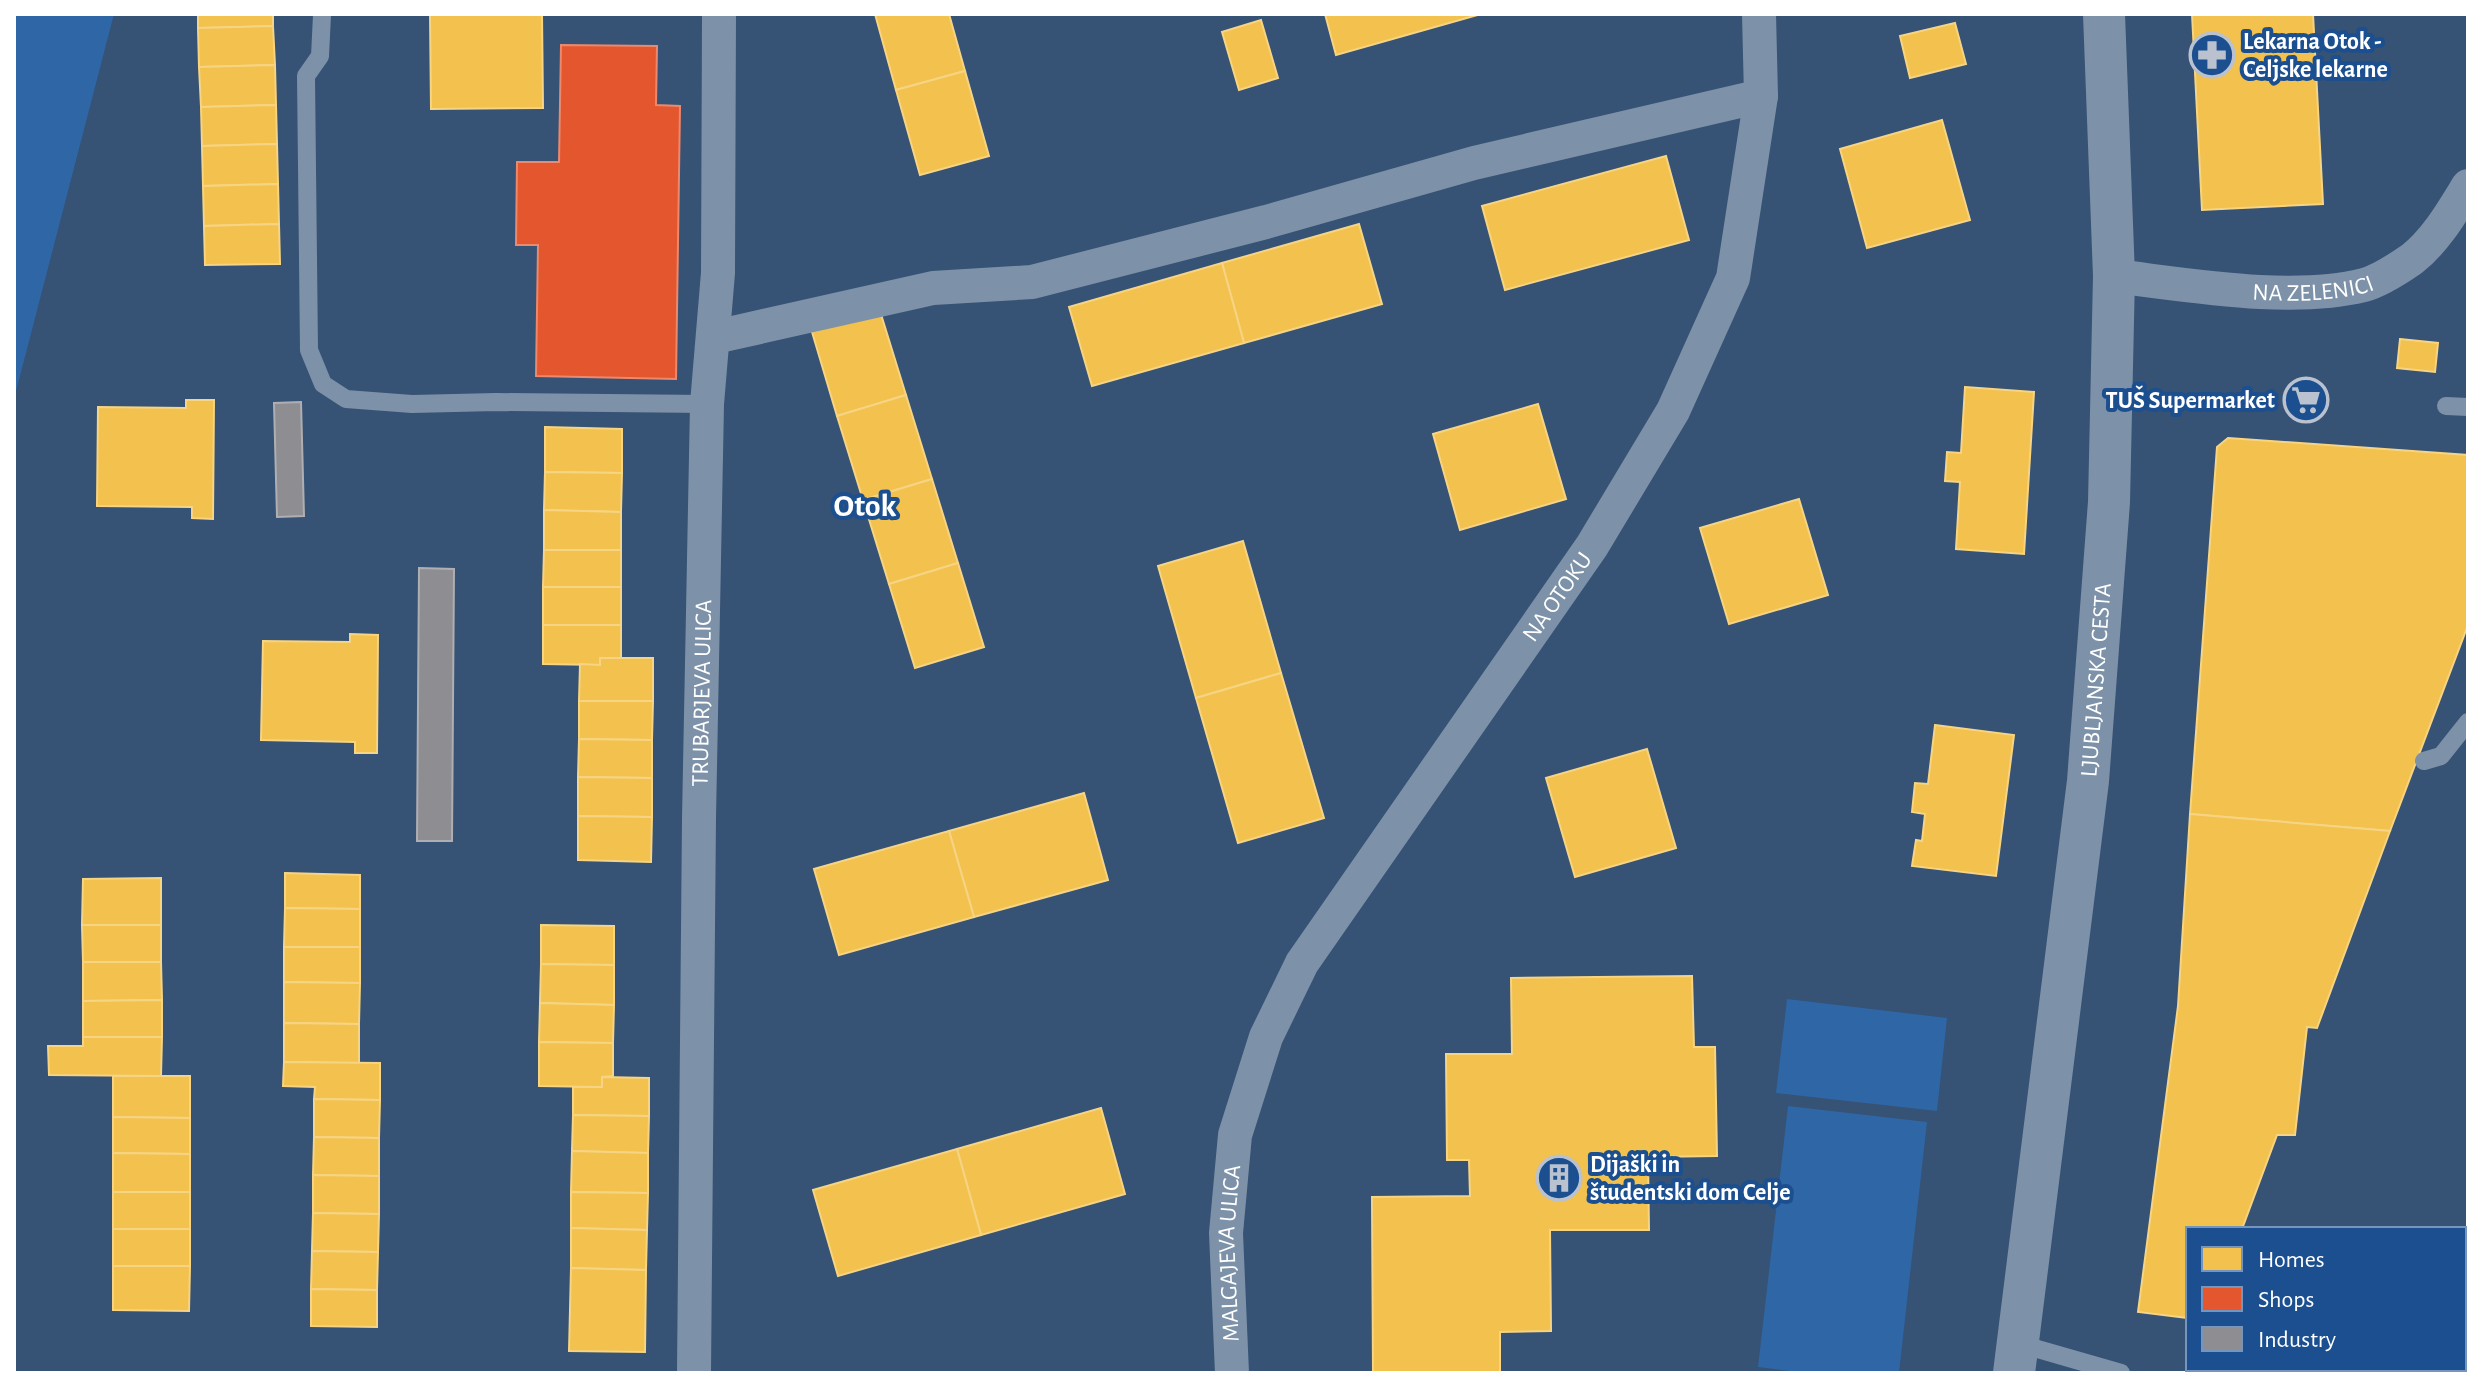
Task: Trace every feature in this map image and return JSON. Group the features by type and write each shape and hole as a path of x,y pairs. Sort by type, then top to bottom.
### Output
{"street":[{"name":"TRUBARJEVA ULICA","path":"694,1373 699,802 707,404 715,337 719,200 719,14"},
{"name":"NA OTOKU","path":"1235,1135 1266,1037 1302,963 1592,546 1673,411 1733,278 1761,96 1759,14"},
{"name":"LJUBLJANSKA CESTA","path":"2016,1358 2088,781 2109,502 2114,276 2104,14"},
{"path":"715,337 933,288 1032,282 1266,222 1474,163 1761,96"},
{"name":"NA ZELENICI","path":"2114,276 2208,287 2315,294 2368,285 2413,258 2445,224 2468,186"},
{"name":"MALGAJEVA ULICA","path":"1232,1373 1226,1233 1235,1135"}],"lane":[{"path":"322,15 320,56 306,76 309,350 323,384 346,399 412,404 707,404"},
{"path":"2446,406 2468,407"},
{"path":"2424,761 2441,756 2468,722"},
{"name":"LJUBLJANSKA CESTA","path":"2016,1358 2121,1373"}],"shaded area":[{"path":"14,14 114,14 14,399"},
{"path":"1787,999 1947,1018 1937,1111 1776,1093"},
{"path":"1788,1106 1927,1122 1899,1373 1805,1373 1758,1367"}],"building: Homes":[{"path":"198,14 273,14 273,26 198,28"},
{"path":"430,14 542,14 543,108 431,109"},
{"path":"875,14 949,14 965,71 896,90"},
{"path":"1325,14 1481,14 1336,55"},
{"path":"2192,14 2313,14 2323,204 2202,210"},
{"path":"1261,20 1278,78 1239,90 1222,32"},
{"path":"1955,23 1966,64 1910,78 1900,36"},
{"path":"273,26 275,65 199,67 198,28"},
{"path":"275,65 276,105 201,107 199,67"},
{"path":"965,71 989,156 920,175 896,90"},
{"path":"276,105 277,144 202,146 201,107"},
{"path":"1942,120 1970,220 1867,248 1840,149"},
{"path":"277,144 278,184 203,186 202,146"},
{"path":"1666,156 1689,240 1505,290 1482,206"},
{"path":"278,184 279,224 204,226 203,186"},
{"path":"279,224 280,264 205,265 204,226"},
{"path":"1359,224 1382,304 1244,343 1222,263"},
{"path":"1222,263 1244,343 1092,386 1069,307"},
{"path":"880,311 906,395 837,416 812,332"},
{"path":"2400,339 2438,343 2435,372 2397,368"},
{"path":"1965,387 2034,392 2024,554 1956,549 1960,482 1945,481 1947,452 1961,453"},
{"path":"906,395 932,479 863,500 837,416"},
{"path":"186,400 214,400 213,519 192,518 192,507 97,506 98,407 186,408"},
{"path":"1538,404 1566,499 1460,530 1433,434"},
{"path":"545,427 622,429 622,473 545,472"},
{"path":"2228,438 2468,455 2468,625 2390,831 2190,814 2217,447"},
{"path":"545,472 622,473 621,512 544,510"},
{"path":"932,479 958,563 889,584 863,500"},
{"path":"1799,499 1828,595 1729,624 1700,528"},
{"path":"544,510 621,512 621,550 544,550"},
{"path":"1243,541 1281,673 1196,698 1158,566"},
{"path":"544,550 621,550 621,587 543,587"},
{"path":"958,563 984,647 915,668 889,584"},
{"path":"543,587 621,587 621,625 543,625"},
{"path":"543,625 621,625 621,658 600,658 600,665 543,664"},
{"path":"350,634 378,635 377,753 355,753 355,742 261,740 263,641 350,642"},
{"path":"600,658 653,658 653,701 579,701 580,664 600,665"},
{"path":"1281,673 1324,818 1238,843 1196,698"},
{"path":"579,701 653,701 652,740 579,739"},
{"path":"1935,725 2014,735 1996,876 1912,866 1916,840 1922,841 1925,814 1912,812 1915,783 1928,784"},
{"path":"579,739 652,740 652,778 578,777"},
{"path":"1647,749 1676,848 1575,877 1546,778"},
{"path":"578,777 652,778 652,817 578,816"},
{"path":"1084,793 1108,880 974,917 949,831"},
{"path":"2190,814 2390,831 2317,1028 2307,1027 2295,1135 2277,1135 2243,1227 2186,1227 2186,1318 2138,1312 2178,1006"},
{"path":"578,816 652,817 651,862 578,860"},
{"path":"949,831 974,917 839,955 814,869"},
{"path":"285,873 360,875 360,909 285,908"},
{"path":"161,878 161,925 82,925 83,879"},
{"path":"285,908 360,909 360,947 284,947"},
{"path":"82,925 161,925 161,962 83,962"},
{"path":"541,925 614,926 614,965 541,964"},
{"path":"284,947 360,947 360,983 284,982"},
{"path":"83,962 161,962 162,1000 83,1001"},
{"path":"541,964 614,965 614,1005 540,1003"},
{"name":"Dijaški in študentski dom Celje","path":"1692,976 1694,1047 1715,1047 1717,1156 1648,1157 1649,1230 1550,1230 1551,1331 1500,1332 1500,1373 1373,1373 1372,1197 1470,1196 1469,1160 1447,1160 1446,1054 1512,1054 1511,978"},
{"path":"284,982 360,983 359,1024 284,1023"},
{"path":"162,1000 162,1037 83,1037 83,1001"},
{"path":"540,1003 614,1005 613,1043 539,1042"},
{"path":"284,1023 359,1024 359,1063 284,1062"},
{"path":"83,1037 162,1037 161,1076 49,1075 48,1046 83,1046"},
{"path":"539,1042 613,1043 613,1076 602,1077 602,1087 539,1086"},
{"path":"284,1062 380,1063 380,1100 314,1099 315,1087 283,1086"},
{"path":"113,1076 190,1076 190,1118 113,1117"},
{"path":"602,1077 649,1078 649,1116 573,1115 573,1087 602,1087"},
{"path":"314,1099 380,1100 379,1138 314,1137"},
{"path":"1101,1108 1125,1194 981,1235 957,1149"},
{"path":"573,1115 649,1116 648,1153 572,1151"},
{"path":"113,1117 190,1118 190,1154 113,1153"},
{"path":"314,1137 379,1138 379,1176 313,1175"},
{"path":"957,1149 981,1235 838,1276 813,1190"},
{"path":"572,1151 648,1153 648,1193 571,1192"},
{"path":"113,1153 190,1154 190,1192 113,1192"},
{"path":"313,1175 379,1176 379,1214 313,1213"},
{"path":"113,1192 190,1192 190,1229 113,1229"},
{"path":"571,1192 648,1193 647,1230 571,1228"},
{"path":"313,1213 379,1214 378,1252 312,1251"},
{"path":"571,1228 647,1230 646,1270 571,1268"},
{"path":"113,1229 190,1229 190,1266 113,1266"},
{"path":"312,1251 378,1252 377,1290 311,1289"},
{"path":"113,1266 190,1266 189,1311 113,1310"},
{"path":"571,1268 646,1270 645,1352 569,1351"},
{"path":"311,1289 377,1290 377,1327 311,1326"}],"building: Shops":[{"path":"561,45 657,46 656,105 680,106 676,379 536,376 538,245 516,245 517,162 559,162"}],"building: Industry":[{"path":"301,402 304,516 277,517 274,403"},
{"path":"419,568 454,569 452,841 417,841"}],"place":[{"name":"Lekarna Otok - Celjske lekarne","path":"2212,55"},
{"name":"TUŠ Supermarket","path":"2306,400"},
{"name":"Dijaški in študentski dom Celje","path":"1559,1178"}],"district":[{"name":"Otok","path":"865,505"}]}
